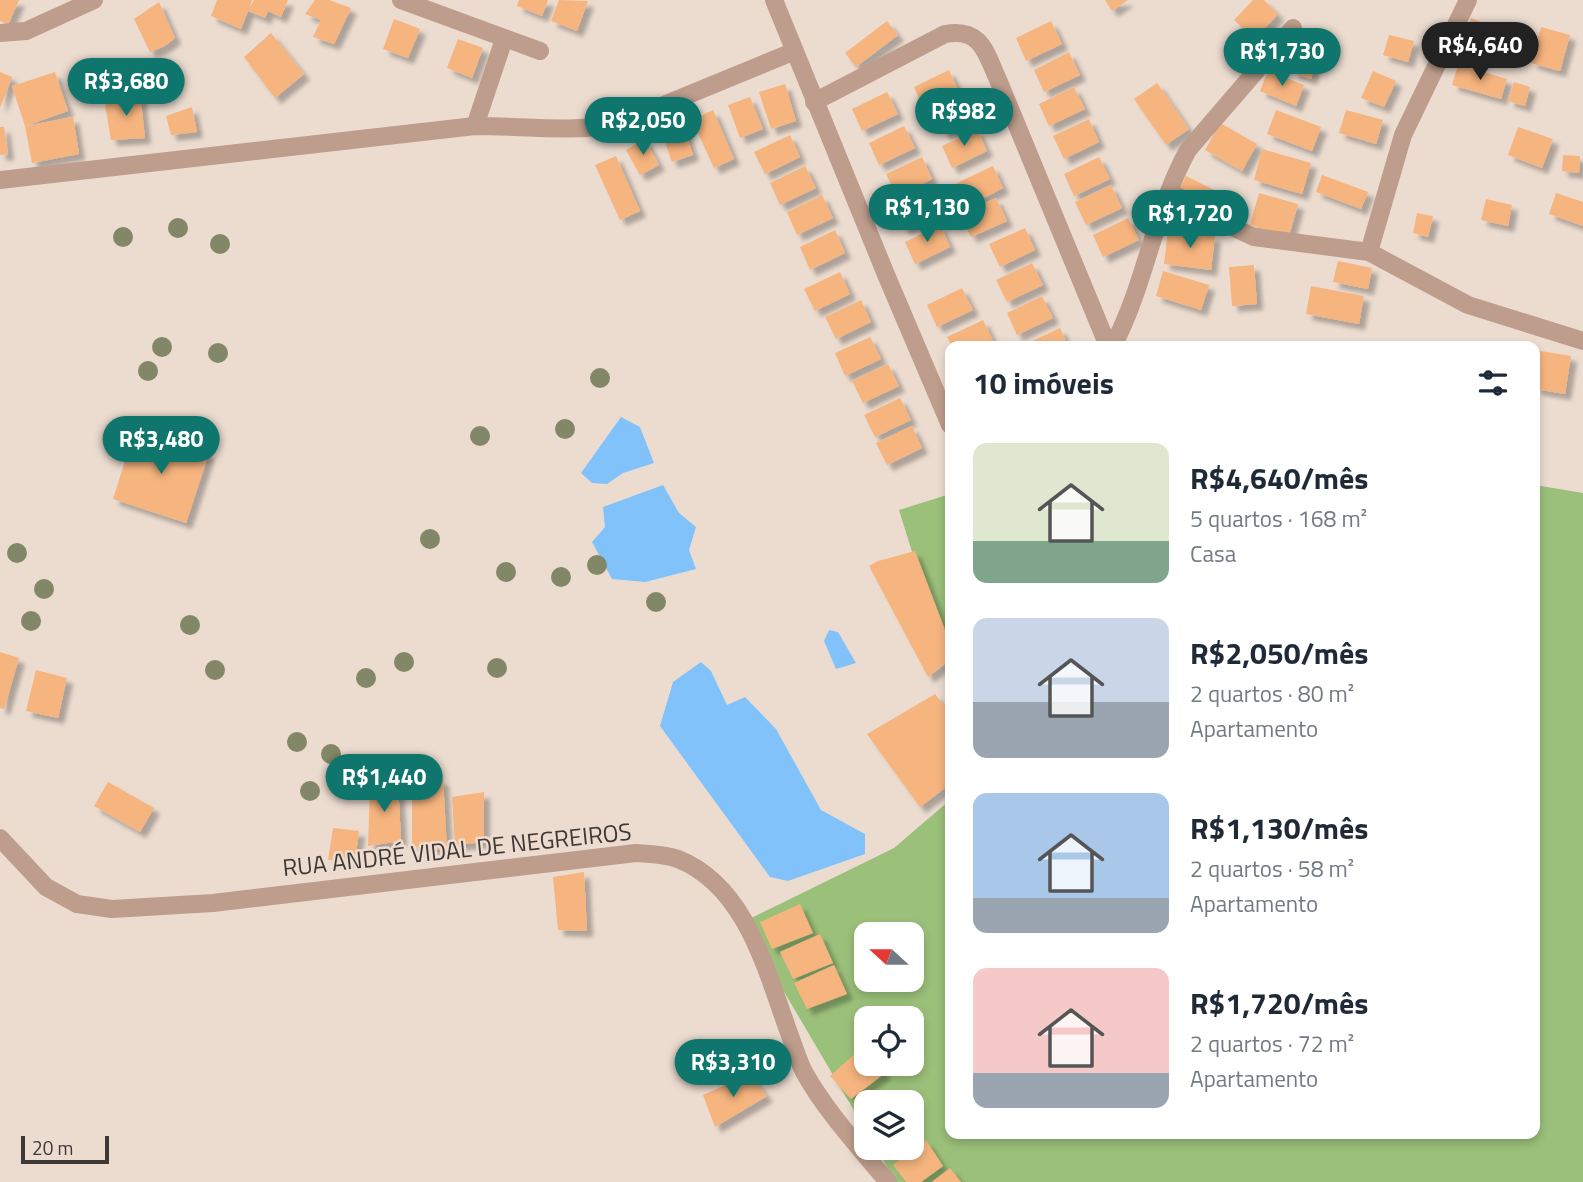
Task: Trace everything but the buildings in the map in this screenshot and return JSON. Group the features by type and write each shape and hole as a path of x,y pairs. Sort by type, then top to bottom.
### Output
{"street":[{"path":"0,33 26,32 94,0"},
{"path":"401,0 540,51"},
{"path":"774,0 945,413"},
{"path":"1369,252 1403,135 1468,0"},
{"path":"1114,341 1135,299 1175,173 1188,150 1293,28"},
{"path":"814,102 945,34 966,32 975,38 982,46 999,82 1109,341"},
{"path":"475,126 504,39"},
{"path":"0,180 475,126 590,129 615,125 795,51"},
{"path":"1169,191 1215,219 1254,237 1369,252 1468,305 1583,341"},
{"name":"RUA ANDRÉ VIDAL DE NEGREIROS","path":"0,838 46,887 78,904 113,909 226,901 636,853 677,859 723,889 735,906 751,936 803,1070 830,1113 888,1182"}],"green space":[{"path":"1540,486 1583,493 1583,1182 896,1182 883,1160 924,1160 924,1090 854,1090 854,1111 743,922 894,848 945,804 945,1139 1540,1139"},
{"path":"945,496 945,658 899,510"}],"water":[{"path":"621,417 640,427 654,463 623,473 607,484 592,483 581,473"},
{"path":"663,485 679,513 696,527 689,550 696,569 645,582 612,579 592,542 605,527 603,507"},
{"path":"829,630 838,632 856,663 836,669 824,641"},
{"path":"701,662 711,671 727,705 745,697 776,729 821,810 865,834 865,854 788,881 770,877 660,726 673,682"}]}
